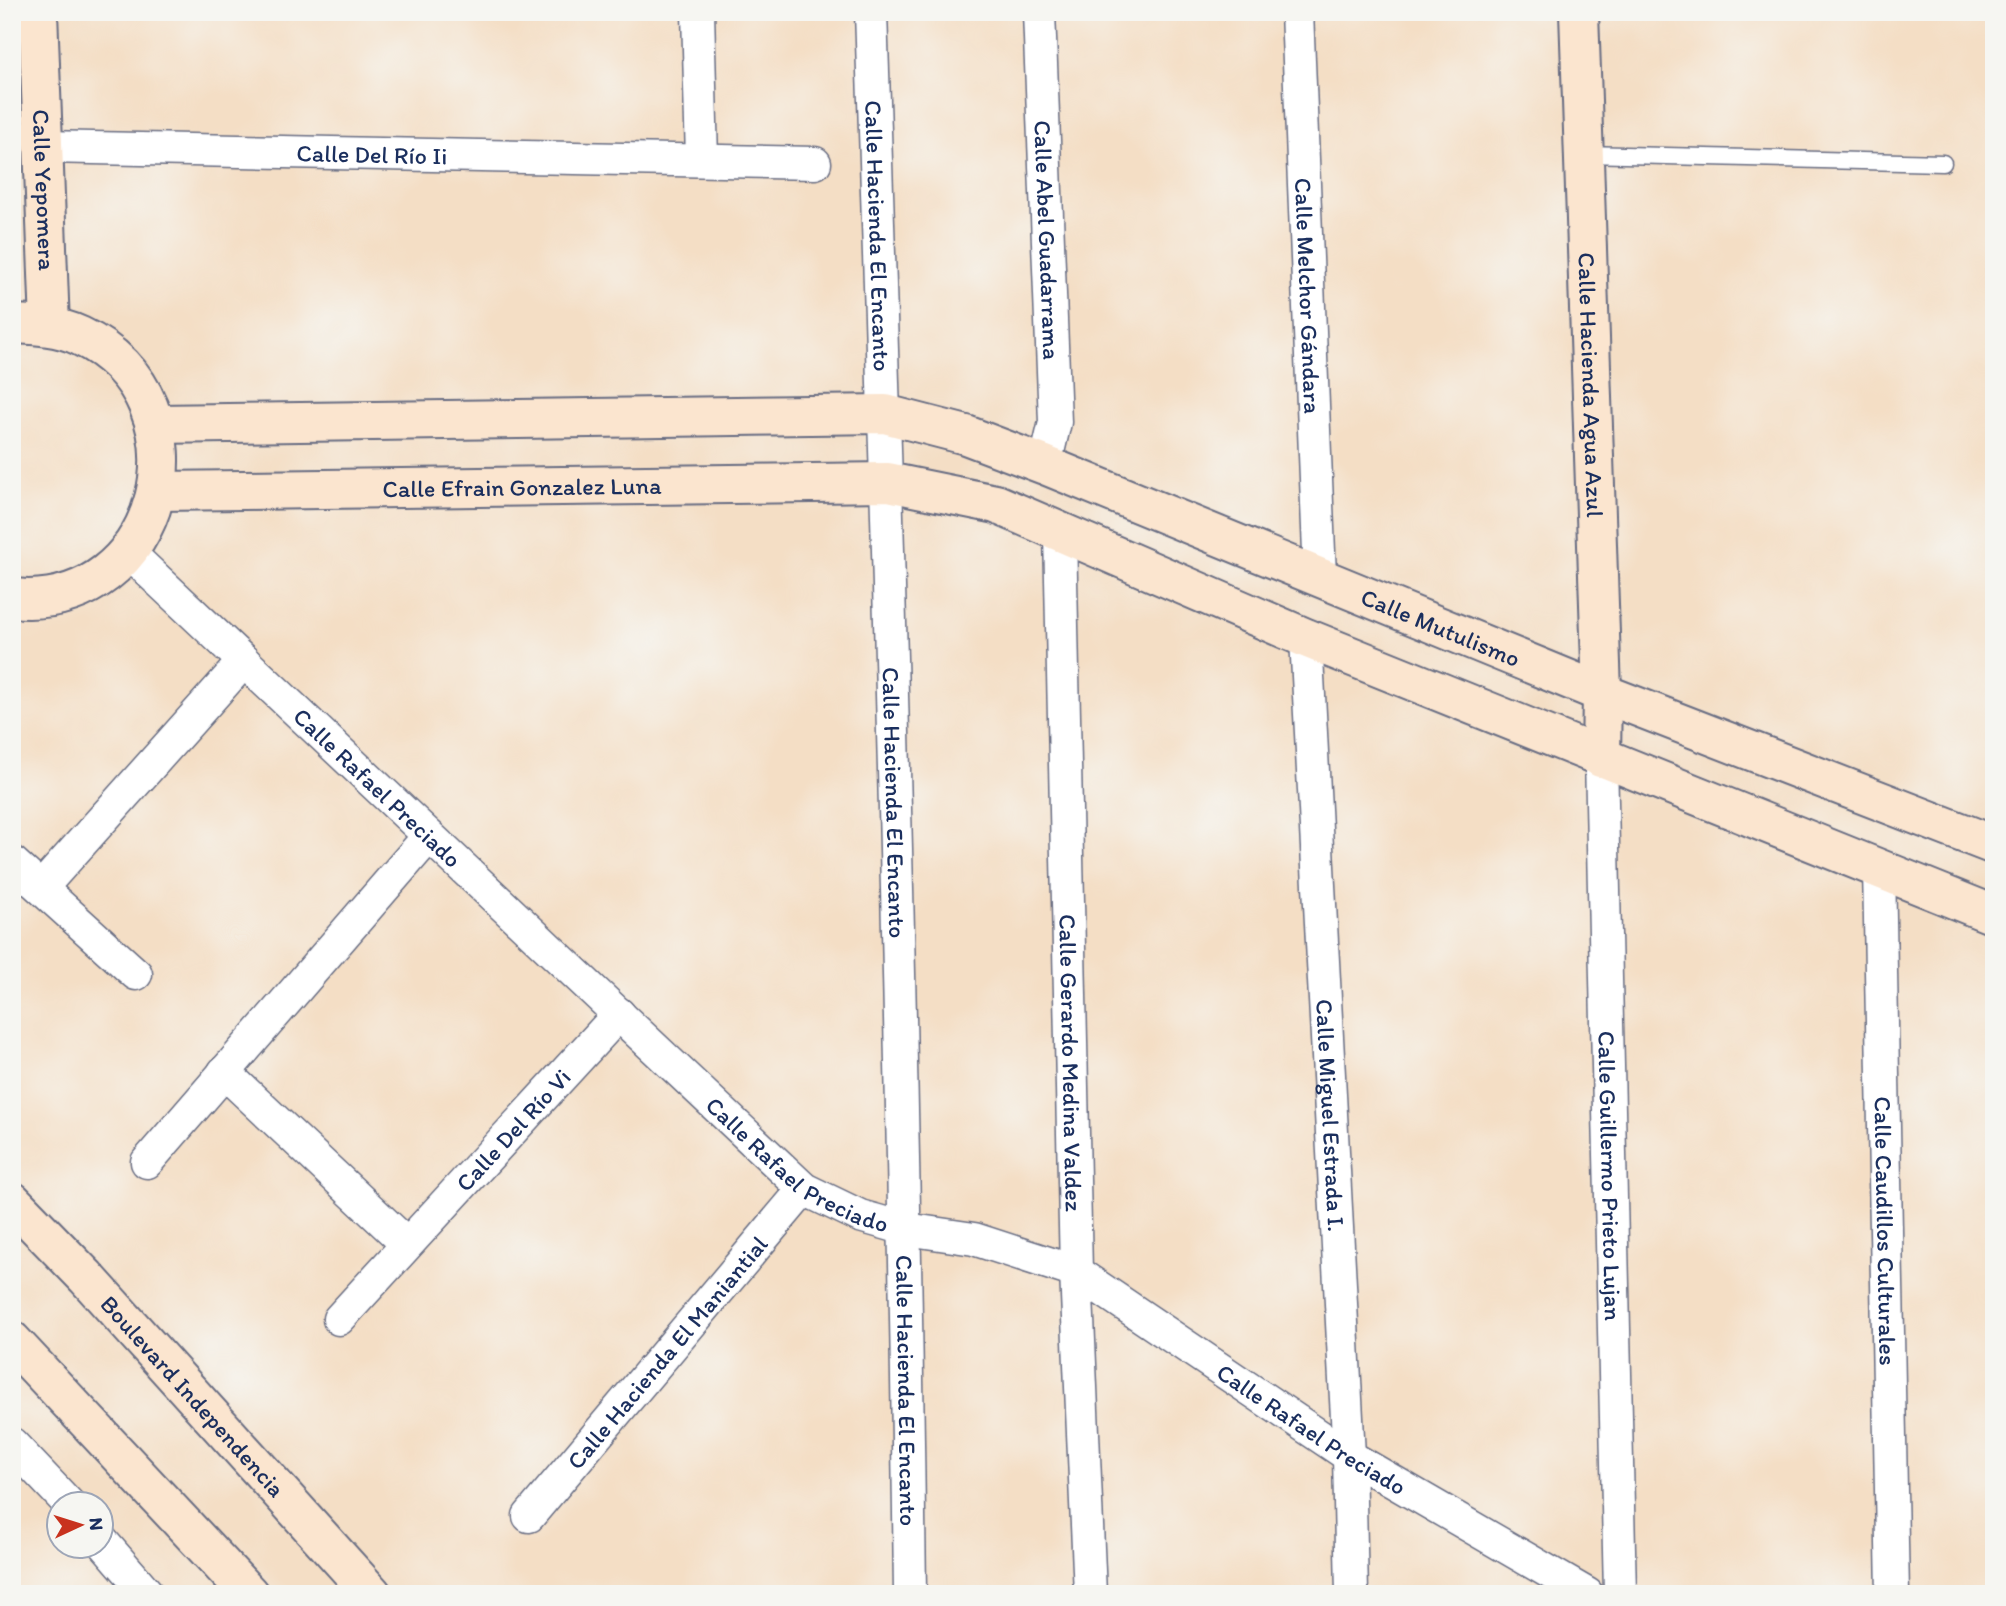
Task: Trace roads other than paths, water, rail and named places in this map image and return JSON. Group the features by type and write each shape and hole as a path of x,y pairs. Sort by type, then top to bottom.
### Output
{"street":[{"name":"Calle Yepomera","path":"38,12 50,326"},
{"path":"698,12 702,160"},
{"name":"Calle Hacienda El Encanto","path":"871,12 888,482 906,1228 910,1594"},
{"name":"Calle Abel Guadarrama","path":"1039,12 1055,422 1045,465"},
{"name":"Calle Melchor Gándara","path":"1297,12 1320,577"},
{"name":"Calle Hacienda Agua Azul","path":"1579,12 1602,693 1601,758"},
{"name":"Calle Del Río Ii","path":"43,147 815,163"},
{"path":"12,324 50,326 79,335 105,350 128,371 145,396 156,425 162,457 158,491 147,523 128,552 99,577 65,593 28,599 12,598"},
{"path":"156,425 885,414"},
{"name":"Calle Mutulismo","path":"885,414 966,435 1045,465 1602,693 1994,845"},
{"path":"996,504 1045,465"},
{"path":"888,482 996,504 1306,638 1601,758 1687,789 1994,915"},
{"name":"Calle Efrain Gonzalez Luna","path":"158,491 888,482"},
{"name":"Calle Gerardo Medina Valdez","path":"1060,533 1076,1272 1090,1594"},
{"name":"Calle Rafael Preciado","path":"128,552 804,1189 860,1216 906,1228 974,1239 1076,1272 1349,1456 1587,1594"},
{"name":"Calle Miguel Estrada I.","path":"1306,638 1349,1456 1352,1594"},
{"path":"42,887 244,661"},
{"name":"Calle Guillermo Prieto Lujan","path":"1601,758 1620,1594"},
{"path":"147,1162 429,836"},
{"path":"12,862 136,974"},
{"name":"Calle Caudillos Culturales","path":"1878,867 1893,1594"},
{"name":"Calle Del Río Vi","path":"339,1319 619,1014"},
{"path":"224,1072 407,1244"},
{"name":"Calle Hacienda El Maniantial","path":"529,1516 804,1189"},
{"name":"Boulevard Independencia","path":"12,1201 86,1277 372,1594"},
{"path":"12,1341 249,1594"},
{"path":"12,1444 56,1490"},
{"path":"116,1557 148,1594"}],"lane":[{"path":"1584,154 1943,163"}]}
